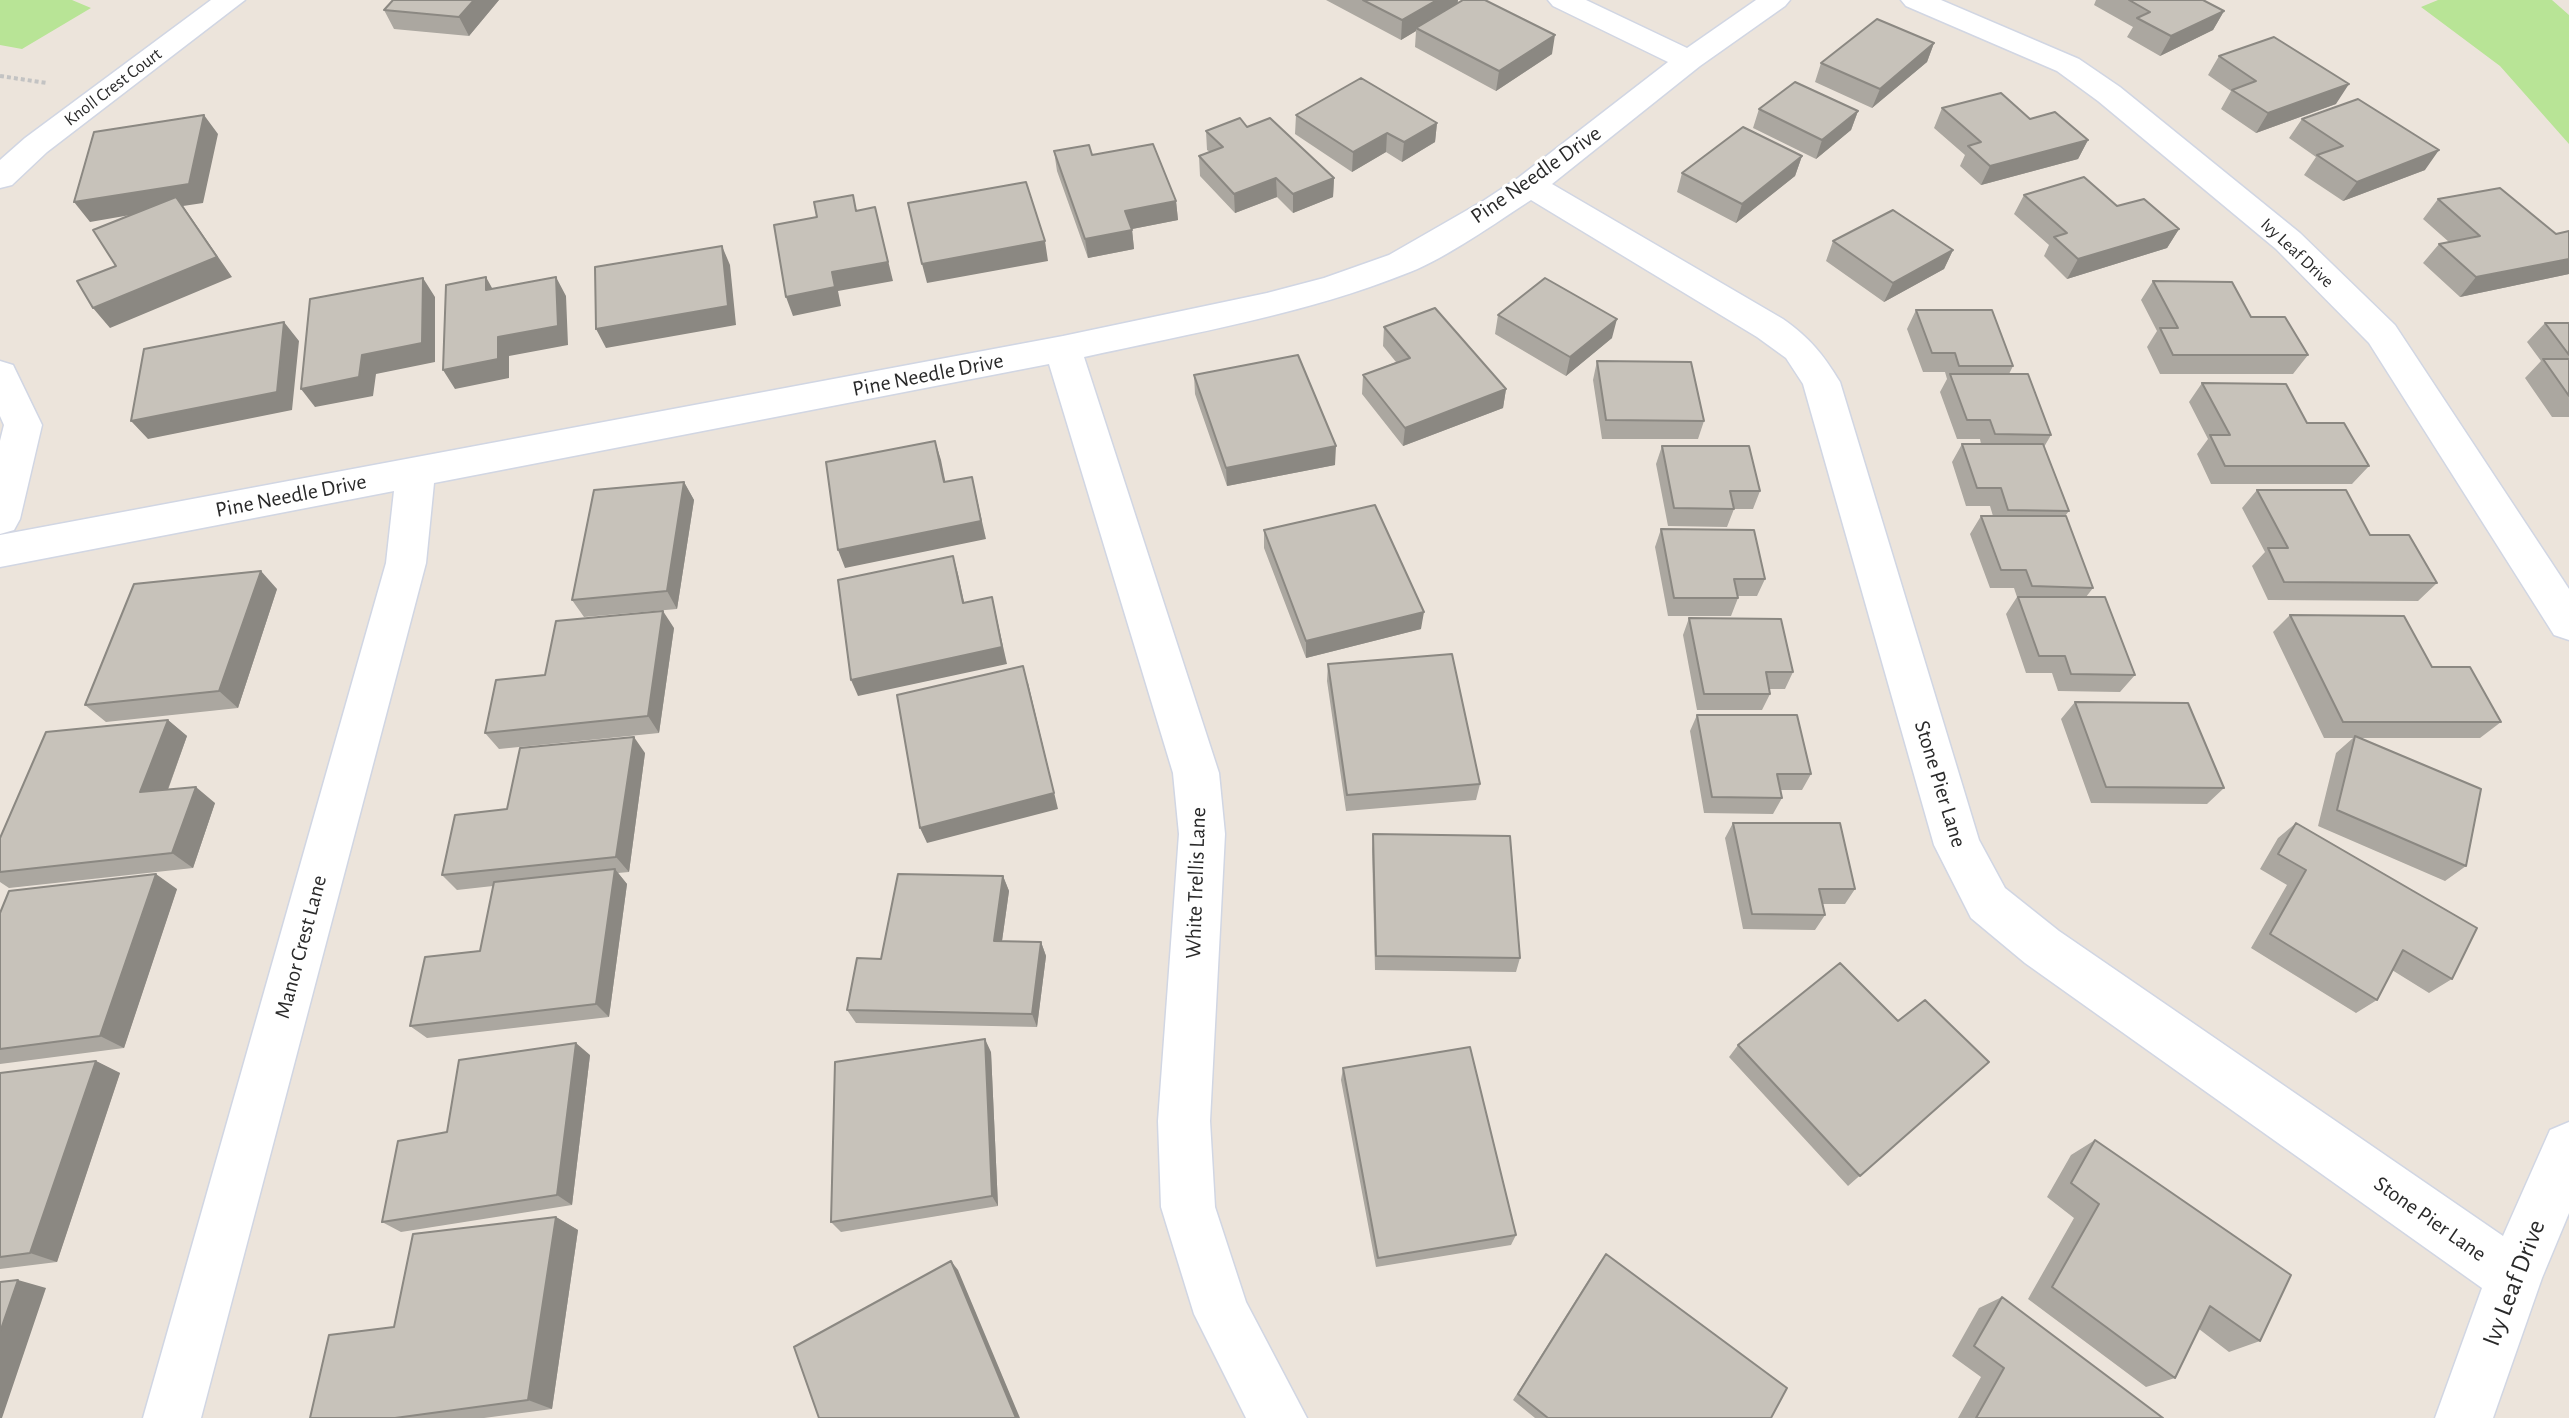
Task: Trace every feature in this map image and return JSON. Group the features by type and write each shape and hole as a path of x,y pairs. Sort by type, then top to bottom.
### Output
{"street":[{"name":"Knoll Crest Court","path":"0,178 36,145 230,0"},
{"path":"1563,0 1689,60"},
{"name":"Pine Needle Drive","path":"0,551 1063,349 1267,305 1401,263 1530,185 1689,60 1775,0"},
{"name":"Ivy Leaf Drive","path":"1916,0 2068,65 2109,94 2288,241 2382,334 2569,623"},
{"name":"Stone Pier Lane","path":"1530,185 1770,328 1799,349 1821,382 1957,845 1988,903 2042,947 2514,1277"},
{"name":"White Trellis Lane","path":"1063,349 1196,773 1202,834 1184,1121 1188,1207 1222,1314 1278,1418"},
{"path":"0,374 23,425 0,519"},
{"name":"Manor Crest Lane","path":"172,1418 406,563 415,473"},
{"name":"Ivy Leaf Drive","path":"2464,1418 2514,1277 2569,1149"}],"path":[{"path":"0,76 61,84"}],"green space":[{"path":"0,0 72,0 91,8 22,49 0,45"},
{"path":"2438,0 2552,0 2569,15 2569,144 2500,66 2421,7"}],"building":[{"path":"393,0 474,0 459,17 384,10"},
{"path":"1363,0 1437,0 1402,20"},
{"path":"1463,0 1485,0 1555,35 1499,71 1416,28"},
{"path":"2129,0 2203,0 2224,11 2171,36 2137,18 2150,12"},
{"path":"1877,19 1934,43 1880,89 1821,63"},
{"path":"2274,37 2349,84 2268,113 2232,90 2256,81 2219,56"},
{"path":"1361,78 1437,123 1404,142 1387,133 1353,152 1296,115"},
{"path":"1795,82 1858,111 1822,140 1759,109"},
{"path":"2001,93 2030,119 2055,112 2088,140 1990,166 1968,146 1981,142 1942,108"},
{"path":"2358,99 2439,150 2357,182 2317,155 2343,146 2302,119"},
{"path":"204,115 189,184 74,202 94,132"},
{"path":"1240,118 1247,127 1270,118 1334,178 1293,194 1276,178 1234,194 1199,156 1223,147 1206,131"},
{"path":"1743,127 1802,156 1742,204 1682,173"},
{"path":"1153,144 1176,201 1125,211 1132,230 1085,239 1054,151 1089,145 1092,155"},
{"path":"2084,177 2117,206 2144,199 2179,229 2078,259 2054,237 2067,233 2024,195"},
{"path":"1026,182 1045,241 922,264 908,203"},
{"path":"2500,188 2556,234 2569,231 2569,259 2476,277 2439,244 2480,236 2438,199"},
{"path":"853,195 856,211 875,207 888,262 832,272 835,287 786,297 774,225 817,217 814,202"},
{"path":"176,197 217,257 93,308 77,281 116,266 93,230"},
{"path":"1893,210 1953,250 1893,283 1833,241"},
{"path":"722,246 728,306 596,329 595,267"},
{"path":"486,277 486,290 556,277 558,326 498,337 498,359 443,370 446,285"},
{"path":"423,278 422,343 362,355 359,377 301,389 310,299"},
{"path":"1545,278 1617,319 1570,357 1498,315"},
{"path":"2153,281 2232,282 2251,317 2285,317 2308,355 2173,355 2160,328 2178,328"},
{"path":"1435,308 1506,389 1405,428 1363,375 1410,358 1384,327"},
{"path":"1916,310 1992,310 2013,366 1959,366 1955,353 1932,353"},
{"path":"284,322 277,392 131,421 144,349"},
{"path":"2545,323 2569,323 2569,355"},
{"path":"1298,355 1336,446 1226,468 1194,375"},
{"path":"2543,359 2569,359 2569,396"},
{"path":"1597,361 1691,362 1704,421 1606,420"},
{"path":"1950,374 2028,374 2051,435 1995,434 1990,420 1967,420"},
{"path":"2202,383 2286,384 2307,423 2344,423 2369,466 2225,466 2210,435 2230,435"},
{"path":"935,441 944,482 972,477 981,521 838,550 826,462"},
{"path":"1962,444 2043,444 2069,511 2008,510 2001,488 1977,488"},
{"path":"1662,446 1749,446 1760,491 1730,491 1734,509 1674,508"},
{"path":"684,482 667,591 572,600 594,490"},
{"path":"2257,490 2346,490 2370,535 2409,535 2437,583 2284,582 2268,548 2288,548"},
{"path":"1375,505 1424,612 1306,641 1264,530"},
{"path":"1981,516 2066,516 2093,588 2032,586 2026,570 2001,570"},
{"path":"1661,529 1754,530 1765,579 1734,579 1738,598 1674,598"},
{"path":"953,556 963,603 992,597 1002,647 851,680 838,580"},
{"path":"261,571 219,691 85,705 134,584"},
{"path":"2018,597 2105,597 2135,675 2071,674 2065,656 2039,656"},
{"path":"663,611 648,716 485,733 496,680 545,675 556,621"},
{"path":"2290,615 2404,616 2432,667 2470,667 2501,722 2343,722"},
{"path":"1689,618 1781,619 1793,672 1766,672 1770,694 1704,694"},
{"path":"1452,654 1480,784 1347,795 1328,664"},
{"path":"1023,666 1054,793 920,828 897,695"},
{"path":"2075,702 2188,703 2224,788 2106,787"},
{"path":"1697,715 1797,715 1811,774 1777,774 1782,798 1712,797"},
{"path":"168,720 140,792 196,787 172,853 0,872 0,838 46,732"},
{"path":"2355,736 2481,789 2466,866 2337,810"},
{"path":"634,737 616,857 442,875 455,815 507,809 520,748"},
{"path":"1733,823 1840,823 1855,889 1819,889 1825,915 1752,914"},
{"path":"2296,823 2477,928 2452,979 2403,950 2377,1000 2270,934 2306,870 2278,854"},
{"path":"1373,834 1510,836 1520,958 1376,956"},
{"path":"615,869 596,1004 410,1026 425,957 480,951 494,882"},
{"path":"156,874 100,1036 0,1049 0,913 9,891"},
{"path":"898,874 1003,876 994,941 1041,942 1032,1014 847,1010 857,958 881,959"},
{"path":"1840,963 1898,1021 1925,1000 1989,1062 1860,1176 1738,1045"},
{"path":"985,1039 992,1196 831,1222 835,1062"},
{"path":"576,1043 557,1195 382,1222 398,1141 447,1132 459,1060"},
{"path":"1470,1047 1516,1235 1378,1258 1343,1068"},
{"path":"96,1061 30,1253 0,1257 0,1073"},
{"path":"2095,1140 2291,1275 2260,1341 2210,1306 2175,1378 2052,1287 2099,1204 2071,1183"},
{"path":"556,1217 528,1400 395,1418 310,1418 329,1335 394,1327 413,1234"},
{"path":"1606,1254 1787,1388 1771,1418 1548,1418 1518,1394"},
{"path":"951,1261 1016,1418 819,1418 794,1347"},
{"path":"18,1280 0,1332 0,1282"},
{"path":"2002,1297 2163,1418 1976,1418 2004,1368 1974,1346"}]}
